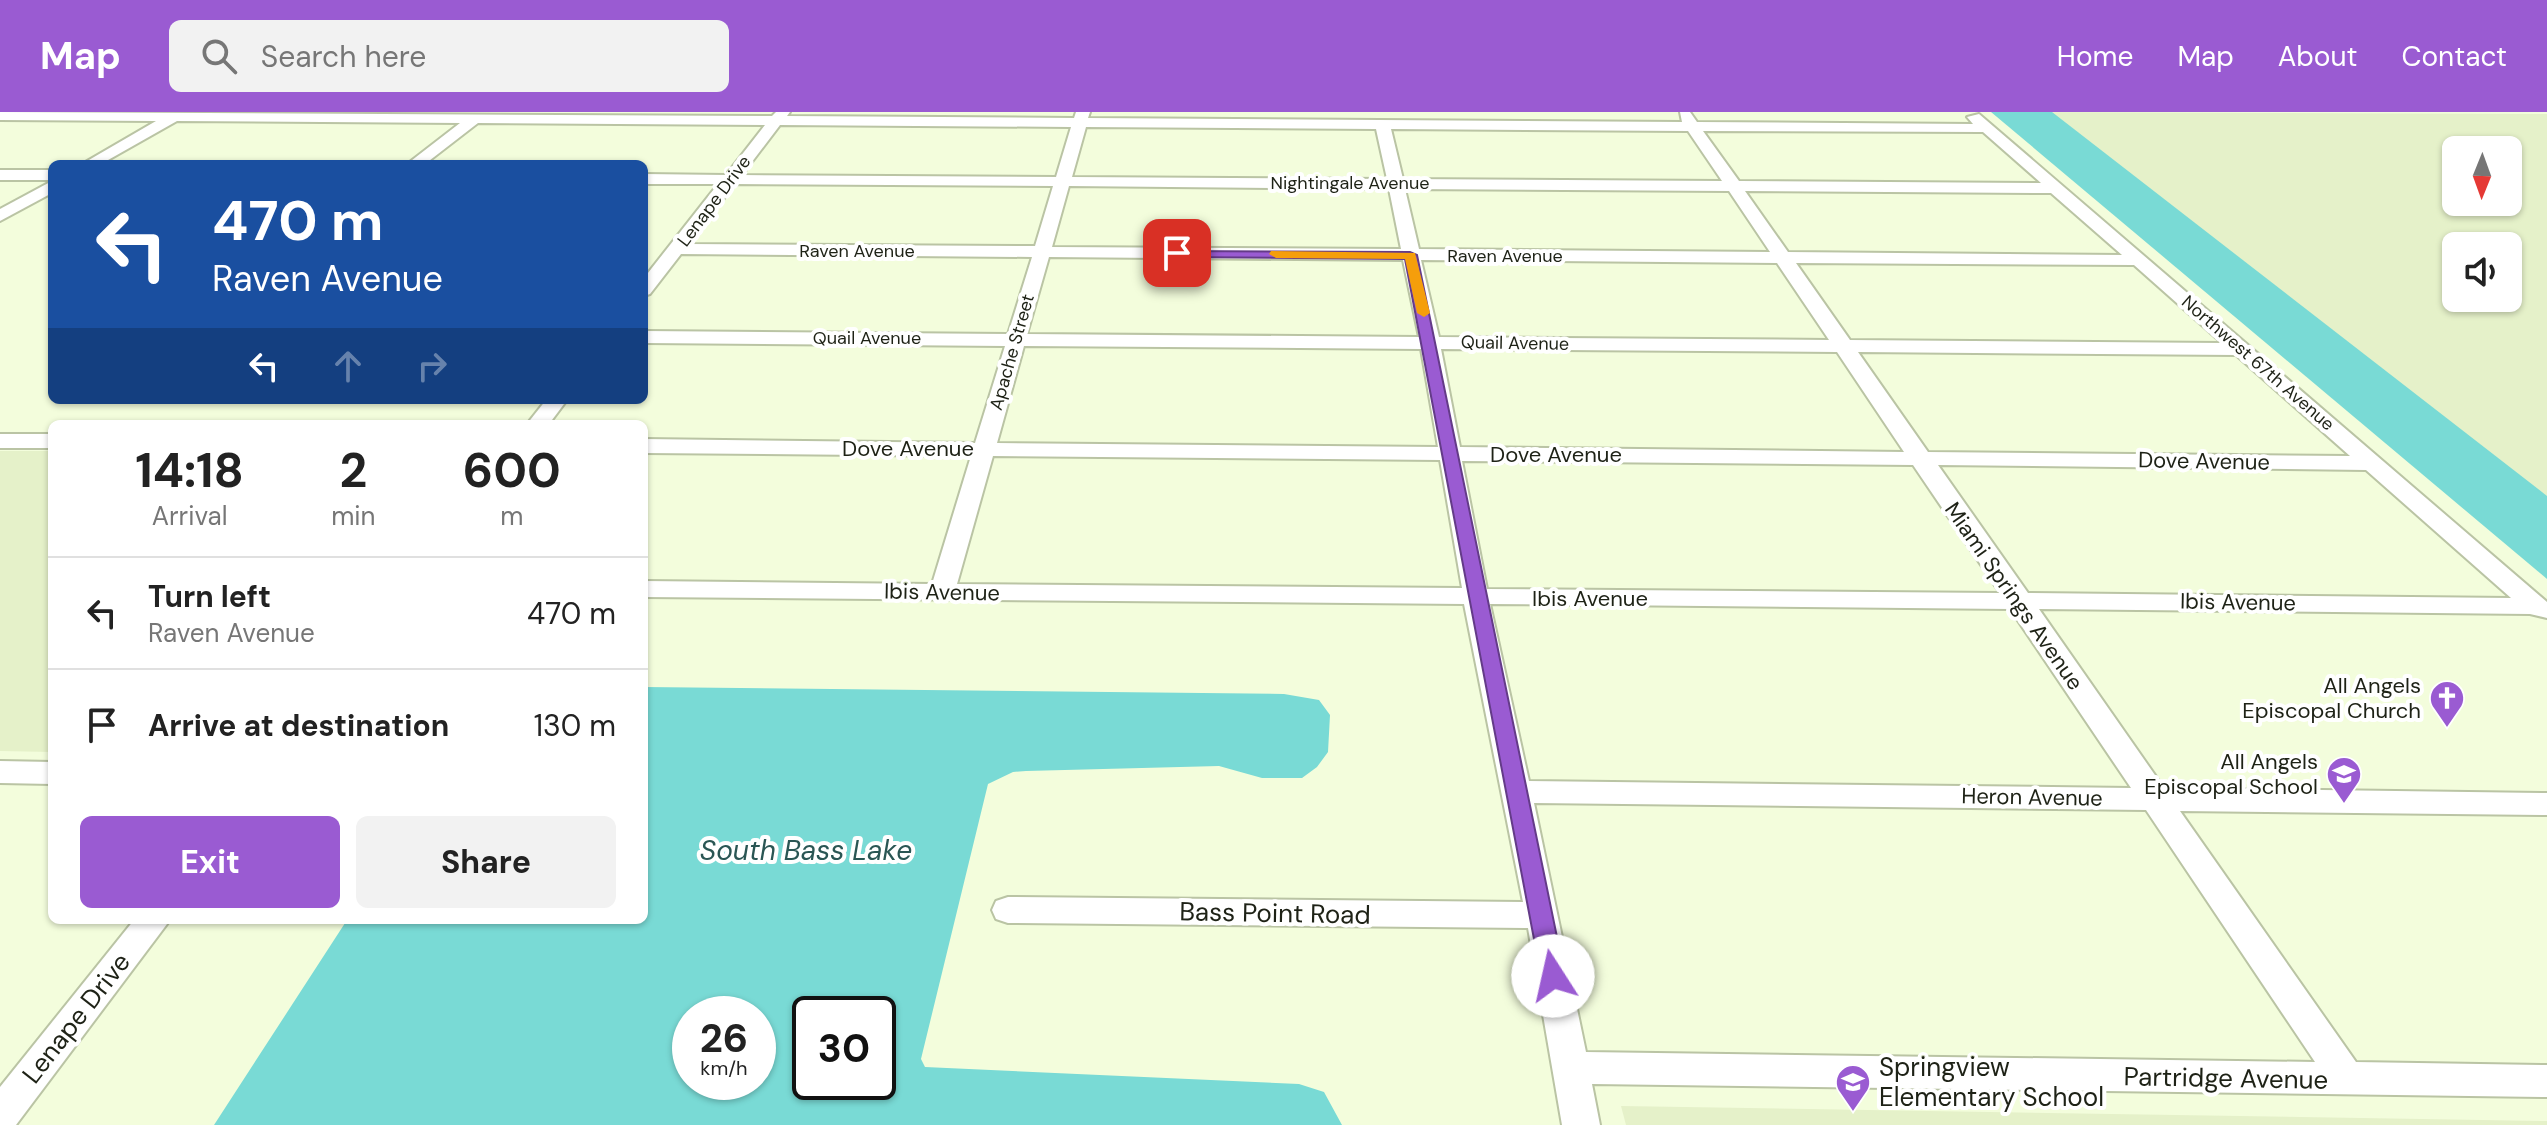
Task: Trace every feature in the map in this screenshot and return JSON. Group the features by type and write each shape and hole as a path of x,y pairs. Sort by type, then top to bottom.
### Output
{"street":[{"name":"Northwest 67th Avenue","path":"1968,112 2542,611"},
{"path":"97,160 178,114"},
{"path":"0,116 1340,118 1383,125 1423,118 1688,119 1986,128"},
{"path":"420,160 478,116"},
{"name":"Lenape Drive","path":"648,285 779,117"},
{"name":"Apache Street","path":"942,592 1081,117"},
{"name":"Miami Springs Avenue","path":"1688,119 2347,1079"},
{"path":"1383,125 1430,342 1476,598 1518,792 1581,1125"},
{"path":"0,175 48,175"},
{"name":"Nightingale Avenue","path":"648,179 2057,188"},
{"path":"0,216 48,188"},
{"name":"Raven Avenue","path":"677,249 2141,260"},
{"name":"Quail Avenue","path":"648,337 2242,349"},
{"path":"541,420 554,404"},
{"path":"0,441 48,441"},
{"name":"Dove Avenue","path":"648,446 2372,463"},
{"name":"Ibis Avenue","path":"648,589 1476,598 2015,599 2542,611"},
{"path":"0,772 48,773"},
{"name":"Heron Avenue","path":"1518,792 2547,804"},
{"name":"Bass Point Road","path":"1008,910 1542,915"},
{"name":"Lenape Drive","path":"0,1116 150,924"},
{"name":"Partridge Avenue","path":"1569,1068 2547,1081"}],"shaded area":[{"path":"2026,112 2547,114 2547,513"},
{"path":"0,451 48,451 48,752 0,751"},
{"name":"Springview Elementary School","path":"1621,1106 2547,1121 2547,1125 1626,1125"}],"water":[{"path":"1991,112 2052,112 2547,496 2547,579"},
{"name":"South Bass Lake","path":"648,687 1284,694 1319,700 1330,715 1328,752 1317,767 1302,778 1262,778 1219,766 1013,772 988,784 921,1059 925,1067 1299,1084 1324,1092 1342,1125 214,1125 344,924 648,924"}],"slow traffic":[{"path":"1276,254 1410,255 1424,313"}],"place":[{"name":"All Angels Episcopal Church","path":"2447,729"},
{"name":"All Angels Episcopal School","path":"2344,805"},
{"name":"Springview Elementary School","path":"1853,1113"}],"route":[{"path":"1177,253 1410,255 1430,342 1476,598 1518,792 1553,976"}]}
